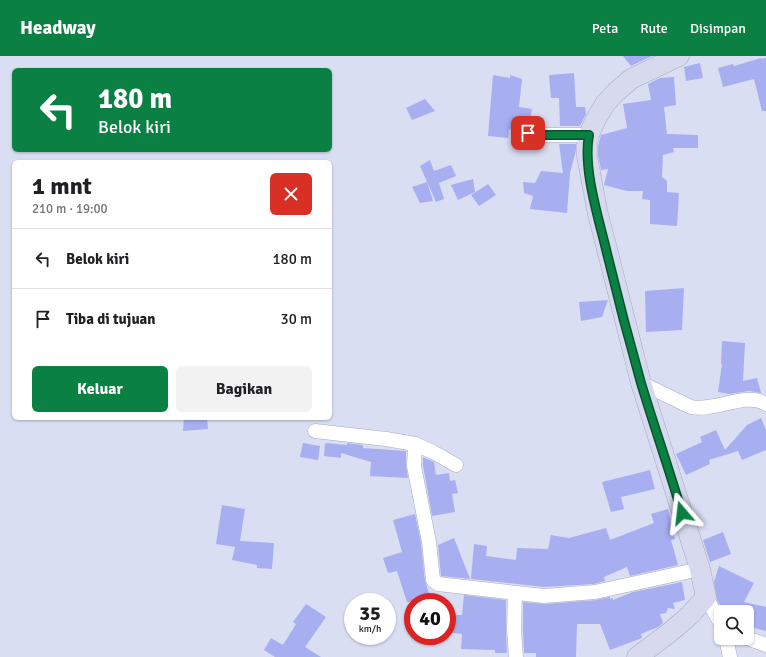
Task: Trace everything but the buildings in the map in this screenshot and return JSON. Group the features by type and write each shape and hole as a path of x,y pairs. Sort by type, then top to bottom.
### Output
{"street":[{"path":"679,56 638,75 625,84 606,104 595,121 589,135 587,156 597,210 641,383 700,569 706,597 714,611"},
{"path":"519,133 543,135 589,135"},
{"path":"641,383 698,409 706,409 750,400 757,400 766,404"},
{"path":"315,431 386,439 415,444 456,465"},
{"path":"415,444 414,466 429,542 433,580 435,583 544,596 595,592 700,569"},
{"path":"515,593 514,630 516,657"},
{"path":"644,655 690,615 706,597"},
{"path":"754,641 766,645"},
{"path":"727,645 730,657"}],"route":[{"path":"528,133 543,135 589,135 587,156 591,183 609,263 641,383 682,513"}]}
